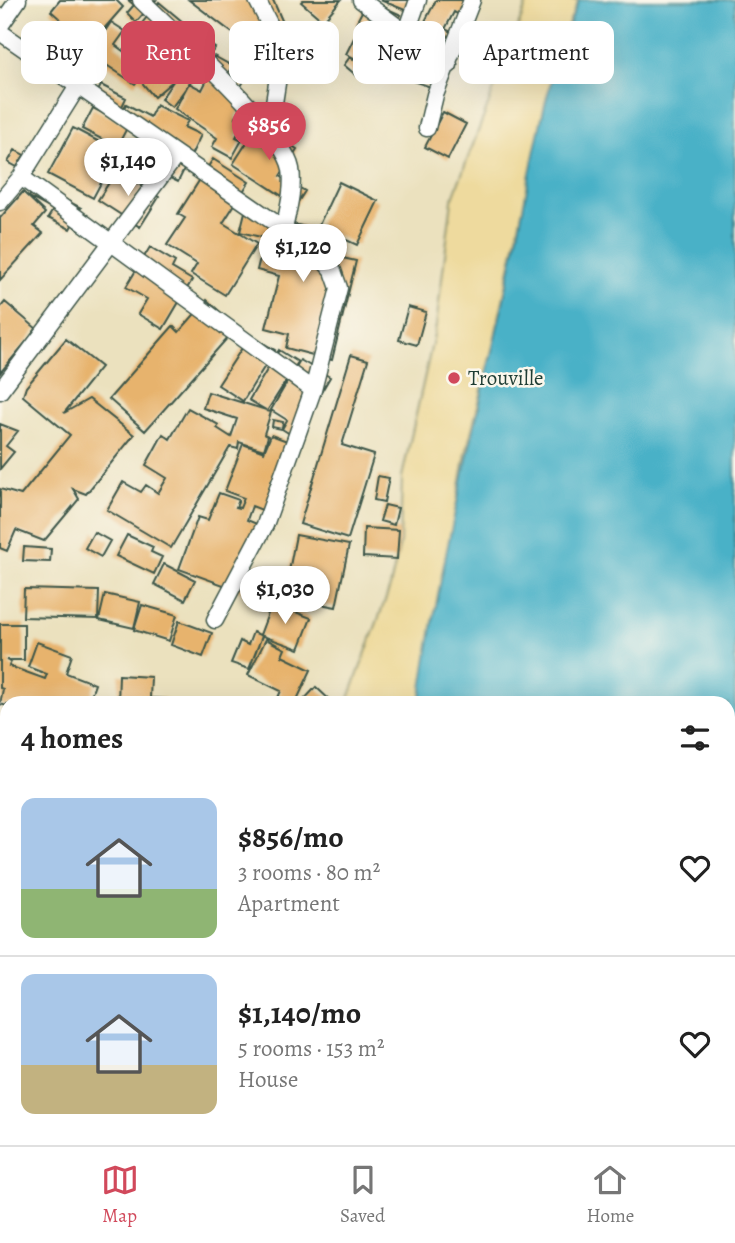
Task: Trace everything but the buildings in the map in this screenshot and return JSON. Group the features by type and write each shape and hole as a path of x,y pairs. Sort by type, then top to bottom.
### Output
{"street":[{"path":"0,26 18,0"},
{"path":"141,0 270,129 291,167 292,186 284,229"},
{"path":"257,0 275,36 278,77 270,129"},
{"path":"361,0 389,21"},
{"path":"411,21 418,0"},
{"path":"427,128 435,95 449,65 472,0"},
{"path":"0,32 284,229 319,255 333,271 339,288 313,390 265,525 215,620"},
{"path":"445,62 449,65"},
{"path":"0,202 20,177 78,86"},
{"path":"0,391 176,156"},
{"path":"20,177 313,390"}],"sand":[{"name":"Trouville","path":"528,0 579,0 570,21 520,21"},
{"name":"Trouville","path":"496,84 550,84 493,346 466,453 421,696 350,696 390,587 400,543 402,477 436,326 452,200"}],"water":[{"path":"579,0 735,0 735,696 421,696 449,541 550,84 614,84 614,21 571,21"}],"place":[{"name":"Trouville","path":"454,378"}]}
